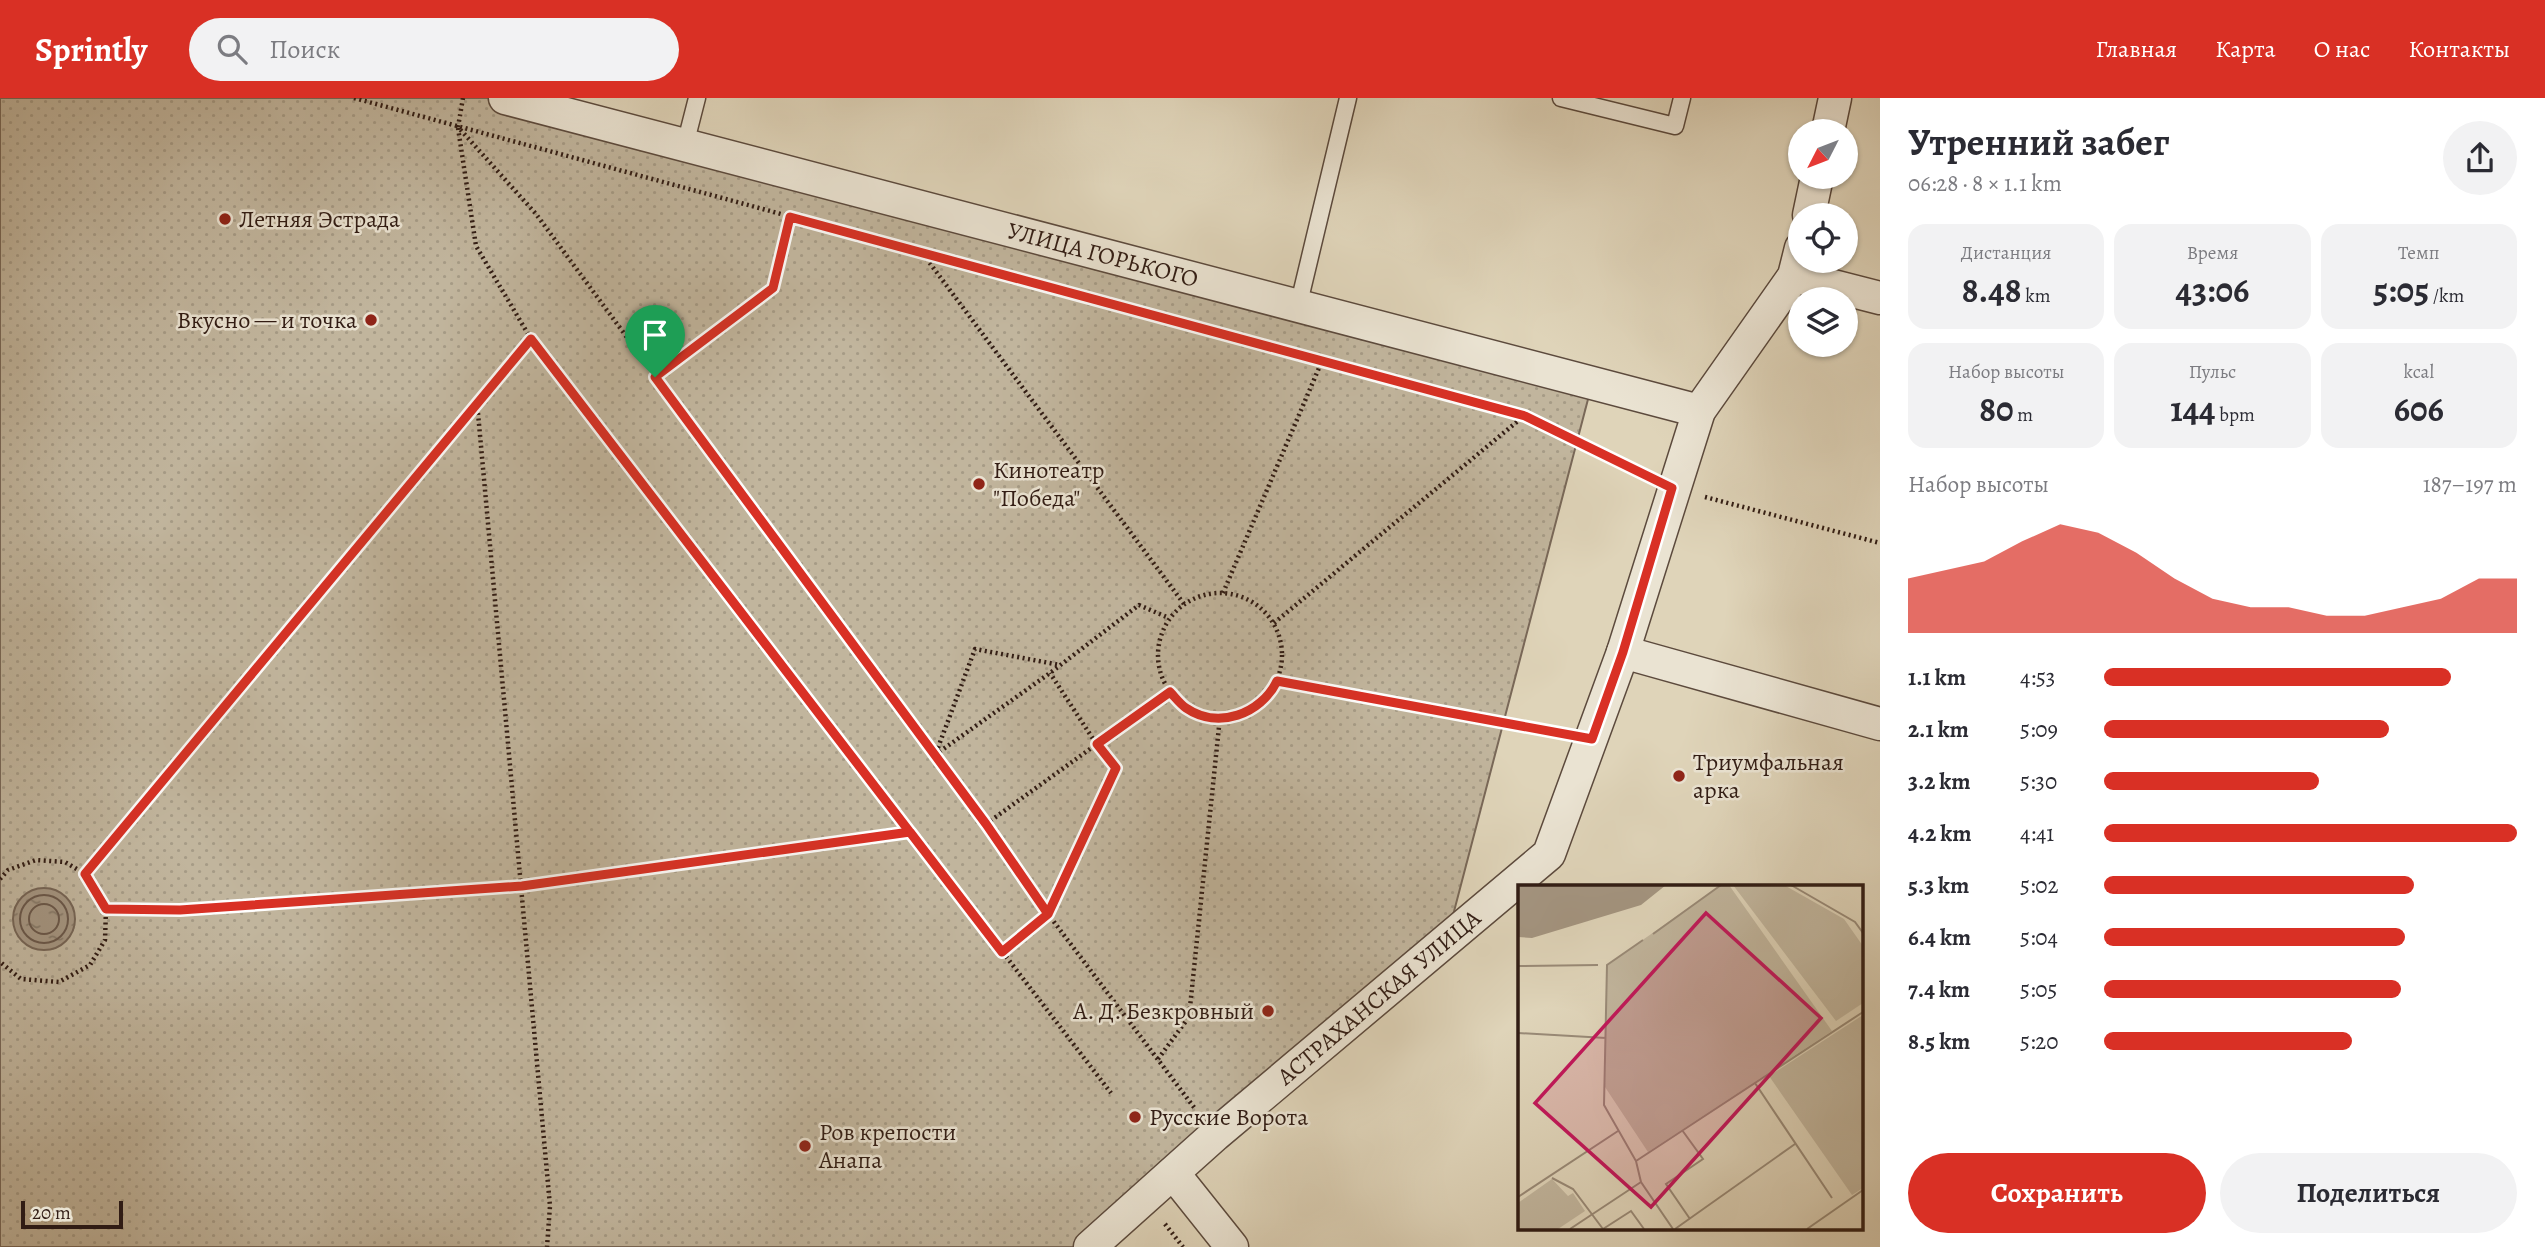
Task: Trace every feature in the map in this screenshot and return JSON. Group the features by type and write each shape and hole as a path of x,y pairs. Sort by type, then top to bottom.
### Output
{"street":[{"name":"УЛИЦА ГОРЬКОГО","path":"505,98 1699,411"},
{"path":"1831,119 1835,98"},
{"name":"АСТРАХАНСКАЯ УЛИЦА","path":"1090,1247 1216,1135 1549,854 1623,652 1672,488 1699,411 1790,273"},
{"path":"1822,273 1880,298"},
{"path":"1623,652 1880,724"},
{"path":"1173,1173 1232,1247"}],"lane":[{"path":"685,145 698,98"},
{"path":"1298,307 1348,98"},
{"path":"1561,98 1675,126 1682,98"}],"path":[{"path":"354,98 1525,416 1672,488 1880,543"},
{"path":"463,98 458,127 476,246 531,339 1111,1093"},
{"path":"458,127 536,214 986,824 1048,914 1216,1135"},
{"path":"655,377 773,288 790,217"},
{"path":"922,253 1184,604"},
{"path":"85,874 531,339"},
{"path":"1223,593 1322,361"},
{"path":"477,402 550,1206 547,1247"},
{"path":"1274,623 1525,416"},
{"path":"1223,593 1243,597 1261,608 1274,623 1282,646 1281,670 1272,691 1255,708 1233,717 1209,717 1186,708 1170,692 1160,674 1157,655 1161,635 1170,618 1184,604 1203,595 1223,593"},
{"path":"935,755 1061,665 1139,605 1170,618"},
{"path":"935,755 975,649 1061,665"},
{"path":"1002,952 1048,914 1116,768 1050,673"},
{"path":"1277,681 1592,739"},
{"path":"986,824 1170,692"},
{"path":"1158,1059 1189,1017 1220,717"},
{"path":"106,909 180,910 522,886 910,832"},
{"path":"0,878 8,870 36,860 65,862 85,874 106,909 104,940 90,965 59,982 21,979 0,962"},
{"path":"1163,1222 1183,1247"}],"shaded area":[{"path":"0,98 505,98 1592,384 1446,942 1090,1247 0,1247"}],"water":[{"path":"44,888 66,897 75,919 66,941 44,950 22,941 13,919 22,897"}],"place":[{"name":"Летняя Эстрада","path":"225,219"},
{"name":"Вкусно — и точка","path":"371,320"},
{"name":"Кинотеатр \"Победа\"","path":"979,484"},
{"name":"Триумфальная арка","path":"1679,776"},
{"name":"А. Д. Безкровный","path":"1268,1011"},
{"name":"Русские Ворота","path":"1135,1117"},
{"name":"Ров крепости Анапа","path":"805,1146"}],"route":[{"path":"655,377 773,288 790,217 1525,416 1672,488 1623,652 1592,739 1277,681 1272,691 1255,708 1233,717 1209,717 1186,708 1170,692 1097,744 1116,768 1048,914 1002,952 956,892 910,832 721,586 531,339 85,874 106,909 180,910 522,886 910,832 1002,952 1048,914 986,824 655,377"}]}
